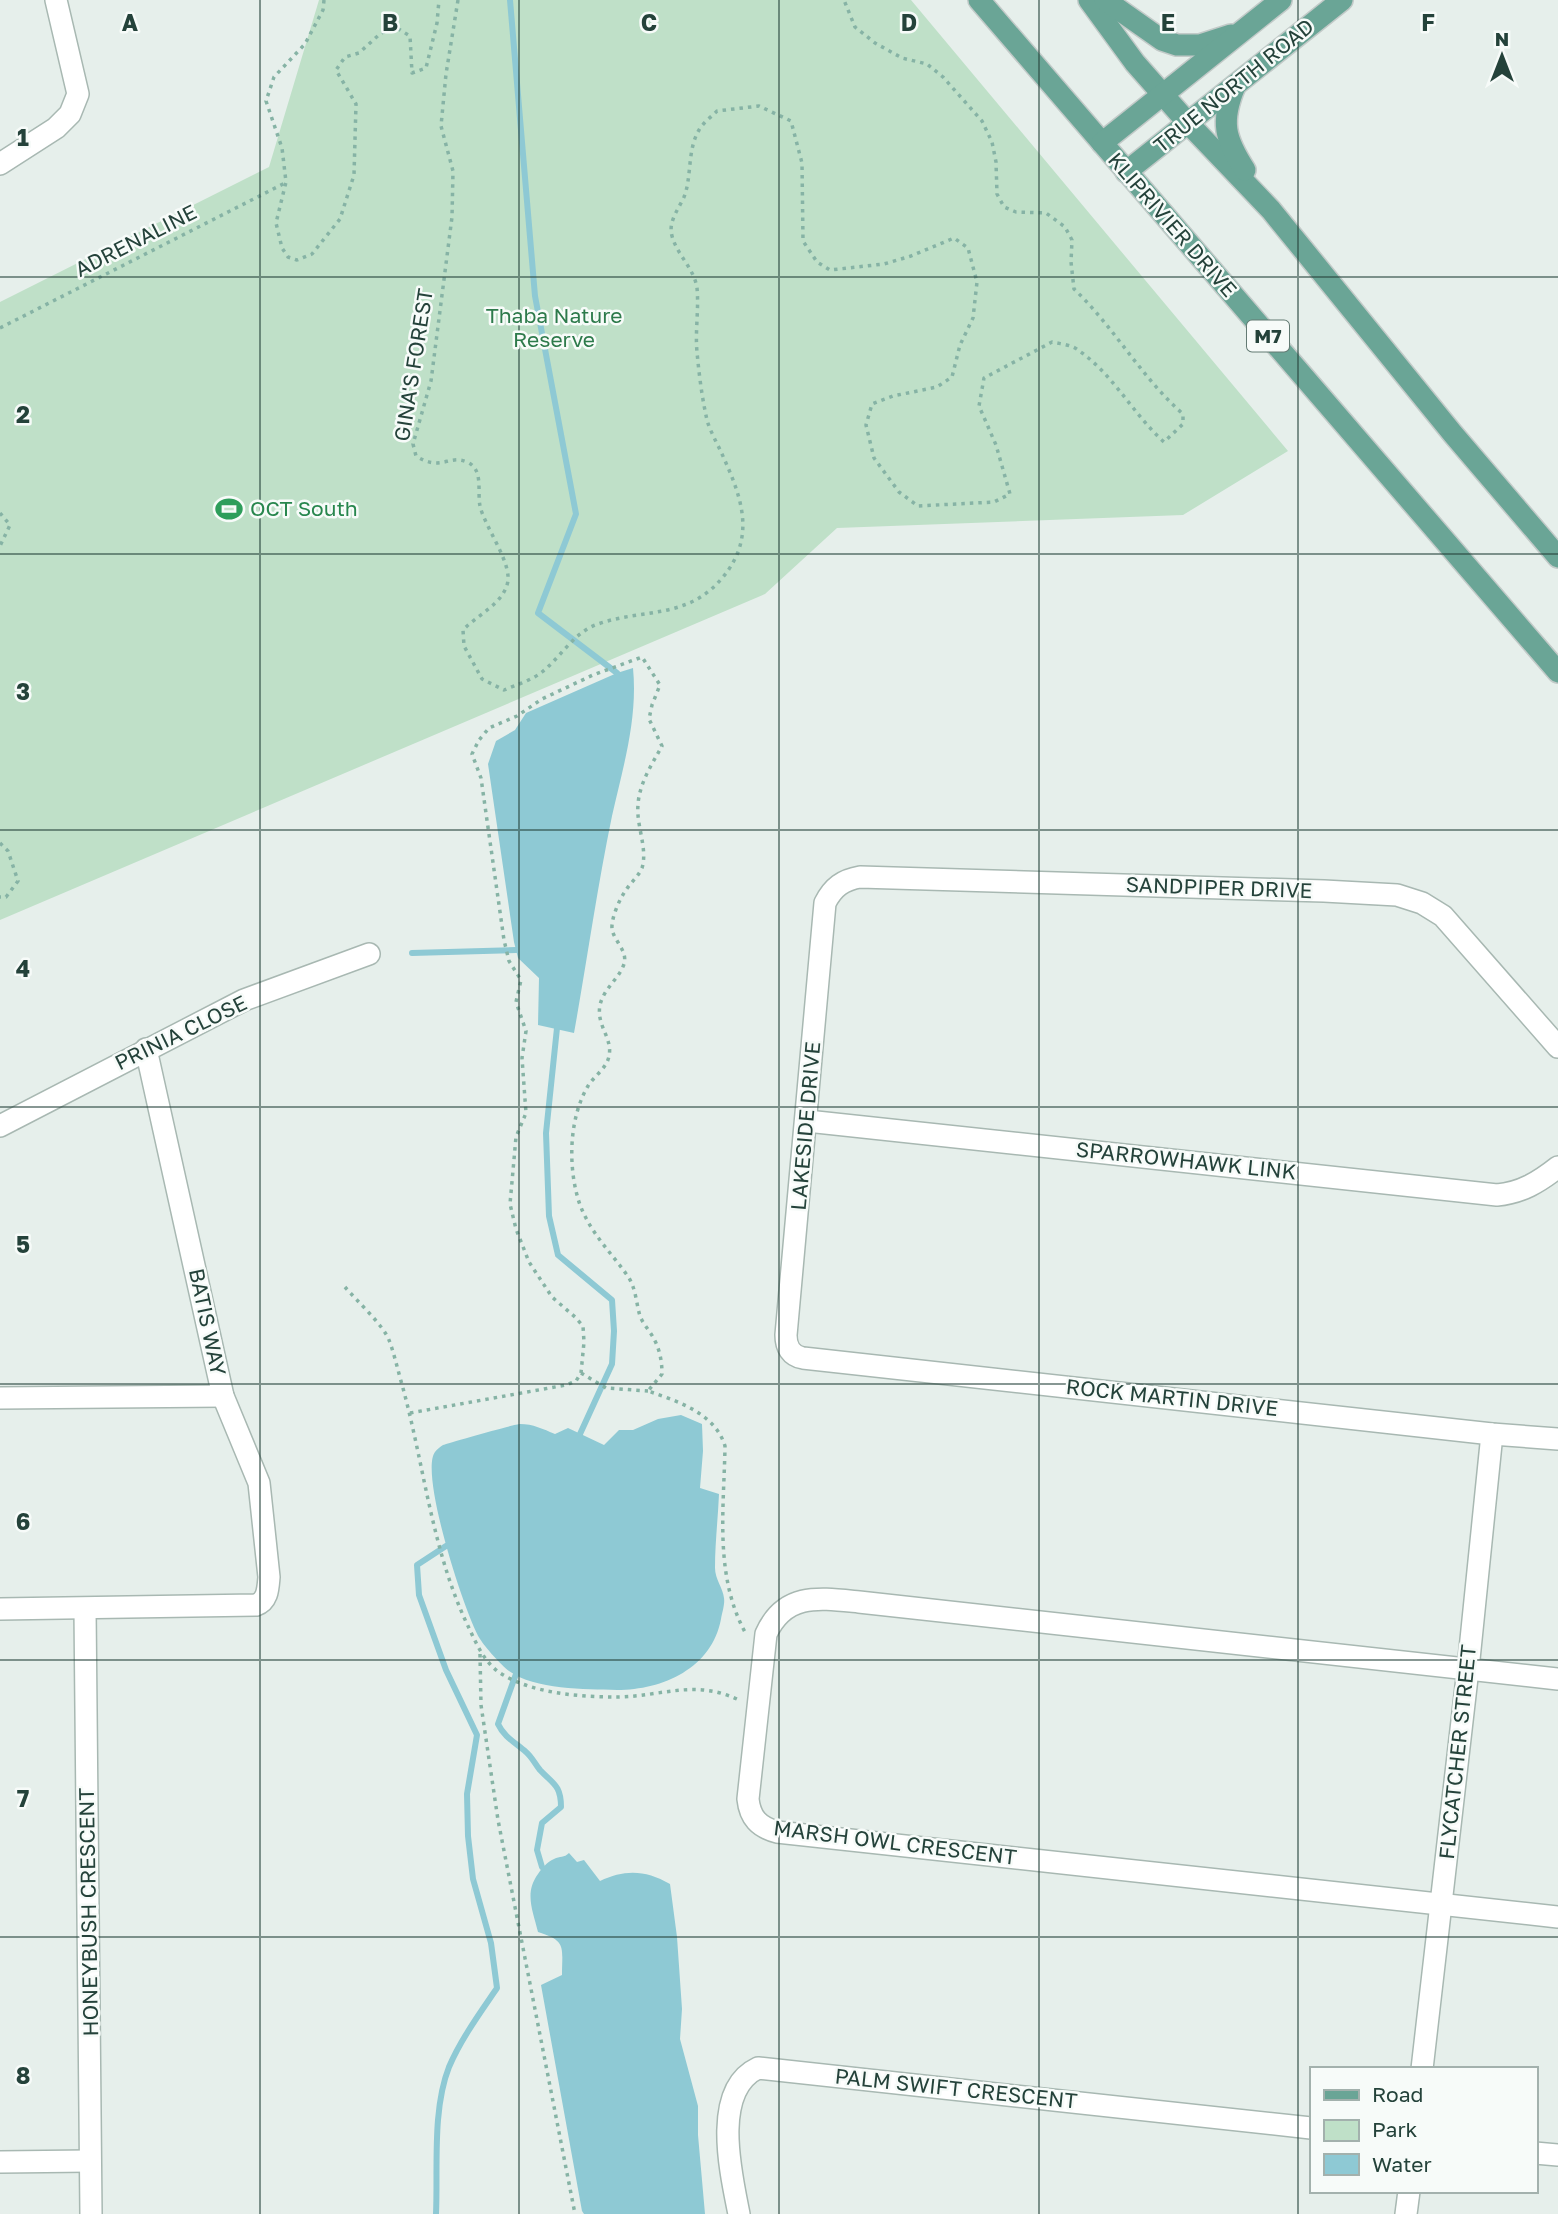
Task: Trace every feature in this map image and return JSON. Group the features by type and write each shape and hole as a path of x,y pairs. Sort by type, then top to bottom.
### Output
{"main road":[{"name":"KLIPRIVIER DRIVE","path":"979,0 1558,672"},
{"path":"1089,0 1135,64 1271,210 1453,434 1558,557"},
{"path":"1105,0 1163,40 1177,45 1200,45 1241,33"},
{"name":"TRUE NORTH ROAD","path":"1102,143 1281,0"},
{"name":"TRUE NORTH ROAD","path":"1126,172 1342,0"},
{"path":"1235,84 1226,112 1228,136 1235,154 1271,210"}],"street":[{"path":"0,164 56,128 71,114 78,94 56,0"},
{"name":"SANDPIPER DRIVE","path":"825,902 842,882 860,877 1310,890 1405,897 1430,907 1443,916 1558,1047"},
{"name":"LAKESIDE DRIVE","path":"788,1350 786,1335 825,902"},
{"name":"PRINIA CLOSE","path":"0,1126 244,1000 369,954"},
{"name":"BATIS WAY","path":"85,1609 256,1605 263,1601 269,1577 258,1483 223,1396 146,1049"},
{"name":"SPARROWHAWK LINK","path":"807,1121 1497,1195 1529,1187 1558,1167"},
{"name":"ROCK MARTIN DRIVE","path":"788,1350 797,1357 811,1360 1558,1439"},
{"path":"0,1398 223,1396"},
{"name":"FLYCATCHER STREET","path":"1422,2067 1492,1434"},
{"name":"MARSH OWL CRESCENT","path":"1441,1904 764,1828 754,1820 748,1799 766,1634 778,1615 799,1602 822,1599 1558,1679"},
{"path":"0,1609 85,1609"},
{"name":"HONEYBUSH CRESCENT","path":"85,1609 91,2214"},
{"path":"1441,1904 1558,1917"},
{"name":"PALM SWIFT CRESCENT","path":"739,2214 728,2147 731,2111 739,2083 748,2073 758,2068 1310,2128"},
{"path":"1537,2153 1558,2155"},
{"path":"0,2162 90,2161"},
{"path":"1406,2214 1409,2193"}],"path":[{"path":"324,0 323,10 305,44 274,77 266,102 282,148 286,182 276,223 282,248 288,257 297,260 312,254 340,219 354,175 356,104 336,69 345,57 359,53 381,33 397,28 410,36 412,73 426,68 437,23 439,0"},
{"name":"GINA'S FOREST","path":"458,0 441,126 453,171 452,217 431,381 413,444 416,456 428,463 466,461 473,466 479,478 480,505 495,543 506,561 509,581 503,597 463,630 464,646 482,679 504,690 541,673 566,646 596,624 682,606 704,596 724,576 739,552 743,537 742,508 733,478 707,422 697,352 697,287 692,272 671,234 671,223 685,194 698,131 717,111 759,106 791,121 802,163 803,240 817,262 830,270 884,264 911,257 954,238 968,248 977,282 973,318 960,345 952,377 937,387 893,396 873,404 866,425 874,458 899,492 918,506 994,502 1010,494 996,445 979,406 984,378 1052,342 1076,348 1116,387 1147,427 1164,442 1183,424 1183,414 1160,394 1095,309 1074,289 1072,240 1065,227 1046,213 1016,212 1004,207 997,194 992,142 982,121 928,64 902,58 875,43 855,27 844,0"},
{"name":"ADRENALINE","path":"0,328 286,182"},
{"path":"0,513 10,525 0,546"},
{"path":"410,1413 566,1385 576,1381 581,1373 583,1326 552,1297 529,1262 510,1204 516,1138 526,1113 522,1058 526,1031 516,1002 521,980 509,961 504,940 481,778 472,754 489,728 517,716 542,699 642,657 660,685 649,719 662,746 646,774 638,804 643,866 625,891 612,929 625,956 624,964 606,990 600,1006 600,1024 610,1052 608,1061 589,1083 580,1102 574,1129 572,1175 577,1198 594,1232 629,1278 641,1317 655,1340 662,1359 662,1374 648,1391"},
{"path":"0,843 8,852 18,881 6,897 0,897"},
{"path":"345,1287 388,1337 410,1413 433,1525 459,1609 480,1653 499,1673 529,1686 568,1694 620,1697 670,1689 703,1689 732,1697 756,1709"},
{"path":"581,1373 606,1388 648,1391 679,1402 707,1419 722,1437 725,1446 725,1577 732,1607 745,1633 762,1654"},
{"path":"480,1653 481,1705 498,1820 575,2214"}],"green space":[{"name":"Thaba Nature Reserve","path":"319,0 911,0 1288,451 1183,515 837,528 765,594 0,920 0,302 269,167"}],"water":[{"path":"633,668 633,706 628,743 607,843 574,1033 538,1025 539,978 518,958 514,942 488,764 496,741 515,730 526,713"},
{"path":"681,1415 702,1424 700,1488 719,1494 715,1568 724,1603 716,1636 707,1651 683,1673 651,1686 634,1689 546,1685 532,1682 509,1671 480,1639 464,1603 438,1514 433,1487 432,1465 435,1452 443,1445 520,1424 555,1434 568,1428 604,1445 619,1430 633,1430 658,1419"},
{"path":"569,1853 577,1862 584,1860 600,1881 618,1874 635,1873 652,1876 670,1884 682,2009 680,2039 698,2106 705,2214 584,2214 582,2211 541,1985 562,1975 562,1951 558,1942 538,1932 531,1895 534,1881 543,1867 551,1860"}],"waterway":[{"path":"510,0 535,296 576,514 538,613 617,673"},
{"path":"412,953 516,950"},
{"path":"557,1028 546,1133 549,1216 558,1255 612,1300 614,1331 612,1364 580,1434"},
{"path":"436,2214 438,2121 444,2084 459,2046 497,1988 491,1943 473,1879 468,1836 467,1794 477,1735 446,1670 419,1595 417,1565 446,1546"},
{"path":"516,1674 498,1724 555,1786 561,1800 561,1807 542,1823 537,1850 542,1867"}],"place":[{"name":"OCT South","path":"229,509"}]}
